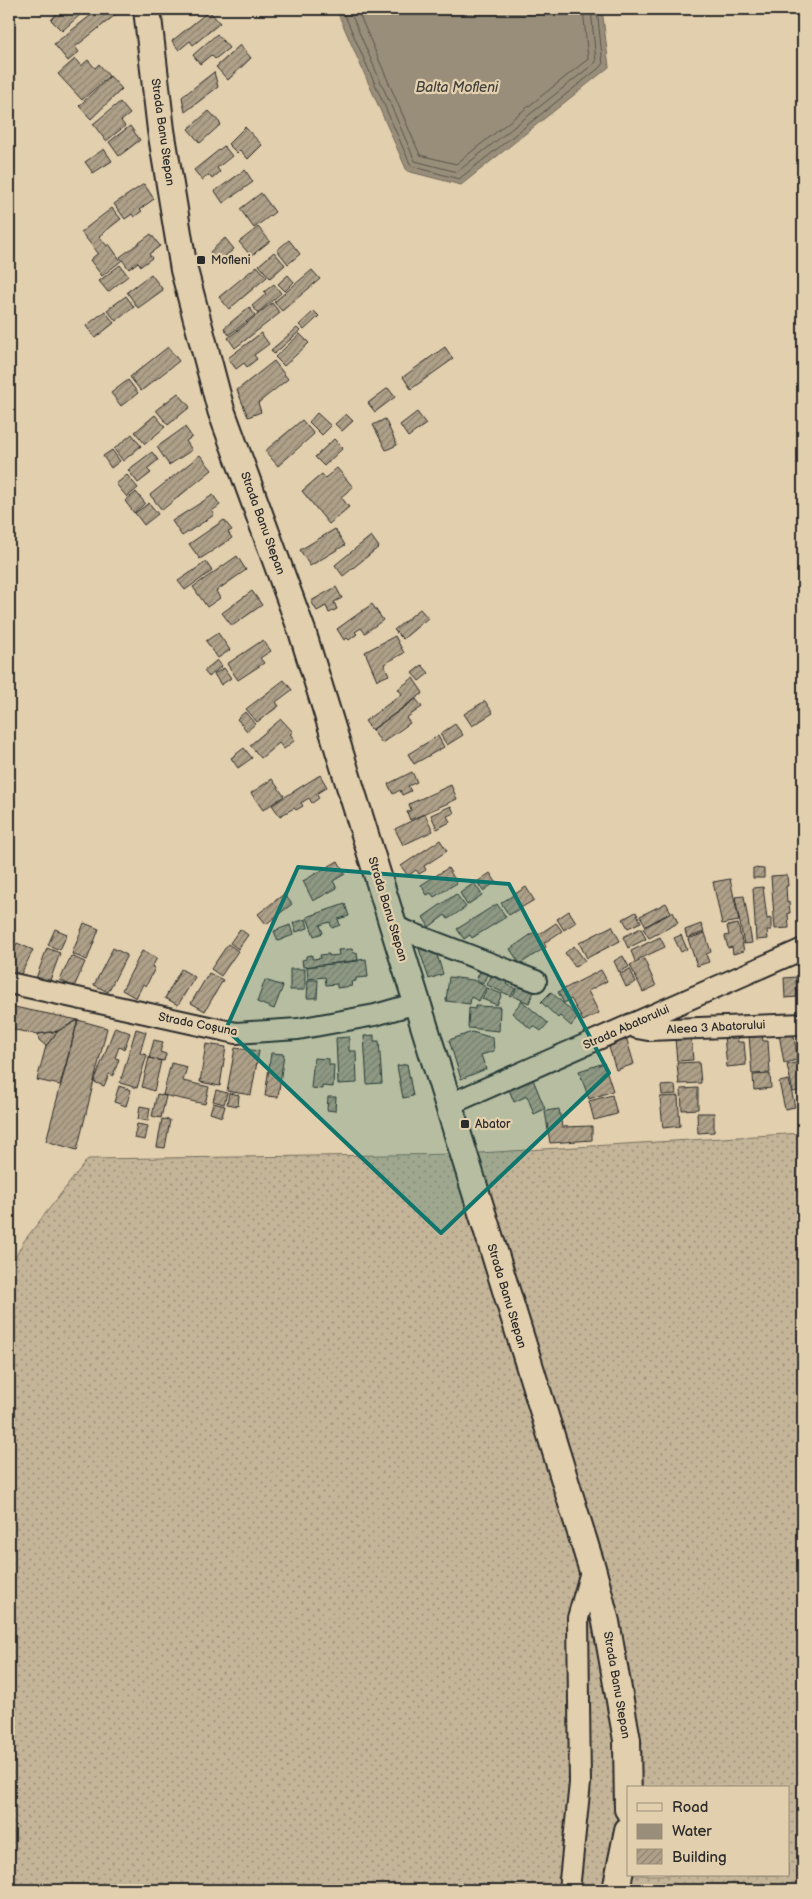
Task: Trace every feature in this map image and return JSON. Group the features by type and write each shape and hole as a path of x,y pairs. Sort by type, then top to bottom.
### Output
{"main road":[{"name":"Strada Banu Stepan","path":"147,9 161,130 173,207 184,270 201,338 221,410 302,631 592,1568 606,1622 627,1740 628,1786"},
{"path":"616,1890 627,1835"}],"street":[{"path":"393,926 536,981"},
{"name":"Strada Abatorului","path":"448,1105 803,949"},
{"name":"Strada Coșuna","path":"9,983 236,1032 298,1029 375,1015 417,1003"},
{"name":"Aleea 3 Abatorului","path":"631,1024 637,1028 648,1030 803,1024"},
{"path":"569,1890 580,1784 578,1618 592,1568"}],"highlighted area":[{"path":"298,867 509,884 609,1073 441,1233 226,1029"}],"shaded area":[{"path":"803,1133 803,1890 9,1890 9,1269 24,1241 88,1159 463,1154"}],"water":[{"name":"Balta Mofleni","path":"336,9 602,9 609,67 461,185 407,171"}],"building":[{"path":"61,9 76,9 81,14 62,31 51,20"},
{"path":"99,9 116,9 119,12 75,47 79,52 68,61 54,44"},
{"path":"209,11 220,23 193,45 190,41 179,50 172,41"},
{"path":"217,34 229,48 215,59 211,55 200,64 193,55"},
{"path":"240,45 251,58 228,80 216,67"},
{"path":"75,59 81,66 88,60 95,68 99,64 109,76 82,100 58,74"},
{"path":"214,72 218,87 185,112 182,97"},
{"path":"110,76 122,89 91,119 79,106"},
{"path":"120,102 130,114 121,121 125,126 106,141 93,124"},
{"path":"209,111 221,124 200,143 188,129"},
{"path":"130,126 140,140 119,156 109,142"},
{"path":"245,127 262,145 248,159 240,150 237,153 228,144"},
{"path":"224,146 232,156 217,168 220,172 212,179 209,175 202,180 194,170"},
{"path":"104,149 112,161 93,173 85,162"},
{"path":"245,170 253,182 223,203 215,191"},
{"path":"144,184 154,199 140,209 142,211 134,217 132,214 125,219 114,204"},
{"path":"261,193 275,212 254,228 240,209"},
{"path":"112,208 121,219 99,236 107,246 109,244 121,261 102,276 90,260 98,253 81,232"},
{"path":"258,227 270,241 251,256 239,242"},
{"path":"151,234 160,246 149,254 152,258 141,266 138,262 129,269 120,257"},
{"path":"225,238 234,249 219,262 210,252"},
{"path":"289,240 300,254 288,264 277,250"},
{"path":"274,252 285,265 270,278 259,265"},
{"path":"120,265 128,276 108,292 99,281"},
{"path":"257,266 267,277 229,309 219,297"},
{"path":"312,270 320,279 282,311 274,302"},
{"path":"151,274 163,290 138,308 127,292"},
{"path":"288,275 294,282 285,291 278,284"},
{"path":"274,284 281,293 258,313 252,306"},
{"path":"126,296 134,307 116,321 107,310"},
{"path":"272,303 280,313 235,348 228,338"},
{"path":"249,307 255,315 229,335 224,328"},
{"path":"105,311 114,323 95,338 86,326"},
{"path":"314,311 319,316 304,330 299,325"},
{"path":"297,328 300,331 274,354 271,350"},
{"path":"261,333 269,344 254,355 257,359 247,367 244,363 236,369 228,358"},
{"path":"300,334 309,343 284,366 275,357"},
{"path":"168,347 179,361 141,391 130,377"},
{"path":"445,347 453,359 411,389 403,377"},
{"path":"274,361 288,379 258,403 261,412 248,417 237,390"},
{"path":"128,380 138,393 121,406 111,393"},
{"path":"388,388 395,397 375,412 368,403"},
{"path":"178,393 190,407 168,425 156,410"},
{"path":"417,412 426,424 408,437 400,425"},
{"path":"317,413 331,426 322,435 309,422"},
{"path":"346,414 353,421 342,431 335,424"},
{"path":"155,415 165,427 145,444 135,432"},
{"path":"385,419 397,445 386,450 373,425"},
{"path":"302,420 314,434 278,466 265,451"},
{"path":"185,427 192,437 186,441 192,450 169,465 157,447"},
{"path":"132,434 141,446 123,461 114,449"},
{"path":"334,439 343,448 324,466 315,457"},
{"path":"112,450 120,461 111,468 103,456"},
{"path":"152,452 158,460 147,469 151,473 138,483 128,470"},
{"path":"200,455 212,470 162,510 150,495"},
{"path":"337,468 353,487 341,497 349,507 329,524 302,491 322,474 325,478"},
{"path":"127,475 138,488 127,497 116,484"},
{"path":"136,492 145,503 134,513 125,501"},
{"path":"213,495 220,505 212,511 214,515 182,536 172,521"},
{"path":"149,503 158,514 144,525 135,513"},
{"path":"224,520 232,530 228,532 232,538 200,559 189,544"},
{"path":"335,529 345,545 310,566 300,550"},
{"path":"371,536 379,547 343,576 335,565"},
{"path":"237,556 246,570 216,591 220,598 207,607 193,587"},
{"path":"206,562 212,571 185,590 178,581"},
{"path":"336,587 342,598 334,602 337,609 329,613 326,606 317,611 311,601"},
{"path":"252,591 262,605 232,626 222,613"},
{"path":"372,604 383,620 365,633 361,628 349,640 347,638 344,640 337,629"},
{"path":"420,609 428,618 403,639 394,630"},
{"path":"218,633 230,650 218,658 206,641"},
{"path":"395,636 404,653 384,664 389,675 377,680 365,652"},
{"path":"263,640 271,651 260,658 264,663 238,680 227,664"},
{"path":"217,660 222,666 209,677 204,671"},
{"path":"422,665 429,673 419,681 412,673"},
{"path":"224,668 231,678 221,685 214,674"},
{"path":"413,678 423,693 372,730 365,721 402,694 398,689"},
{"path":"284,680 292,690 276,702 279,706 257,722 246,709"},
{"path":"416,699 422,707 406,718 410,723 382,743 372,730"},
{"path":"485,701 493,713 472,726 464,714"},
{"path":"245,712 255,724 247,731 237,719"},
{"path":"281,719 293,732 290,734 295,740 284,749 279,743 261,758 250,745"},
{"path":"455,724 463,735 447,745 440,734"},
{"path":"438,736 444,747 414,764 408,754"},
{"path":"244,748 252,758 238,768 231,758"},
{"path":"412,772 417,782 408,786 411,791 402,795 400,790 393,794 388,784"},
{"path":"320,775 327,787 316,794 319,798 312,803 309,798 301,803 303,806 296,810 294,808 280,816 272,805"},
{"path":"272,779 284,796 263,810 251,793"},
{"path":"451,785 457,799 410,820 407,812 411,810 409,804"},
{"path":"451,806 454,813 447,816 450,822 437,829 431,815"},
{"path":"425,814 433,831 403,845 395,829"},
{"path":"440,840 447,851 424,866 426,870 419,874 416,870 408,876 401,866"},
{"path":"338,861 345,874 333,881 337,888 313,901 303,881"},
{"path":"448,868 457,883 434,897 431,893 427,895 421,885"},
{"path":"753,868 764,869 764,878 753,878"},
{"path":"490,873 496,882 483,891 477,882"},
{"path":"787,875 787,903 789,902 790,913 788,913 789,928 775,929 771,876"},
{"path":"730,879 739,921 722,924 713,882"},
{"path":"474,883 482,895 467,905 460,893"},
{"path":"526,887 534,900 509,915 501,903"},
{"path":"763,887 767,919 771,918 771,930 767,930 768,939 756,940 753,888"},
{"path":"284,894 292,904 266,924 258,914"},
{"path":"456,894 466,907 448,919 445,915 429,927 423,917"},
{"path":"744,896 752,943 744,944 735,897"},
{"path":"666,903 671,912 646,926 640,916"},
{"path":"345,904 349,916 338,919 340,925 332,928 330,922 320,925 323,933 314,936 307,917"},
{"path":"497,904 506,917 472,938 470,935 464,939 457,929"},
{"path":"569,911 576,922 564,930 557,919"},
{"path":"636,912 641,922 628,928 623,919"},
{"path":"673,912 678,923 649,938 643,928"},
{"path":"306,919 308,928 296,932 293,923"},
{"path":"84,923 99,929 87,960 72,954"},
{"path":"556,923 562,931 544,943 546,947 520,964 510,949 536,931 538,935"},
{"path":"701,924 704,932 687,938 685,930"},
{"path":"738,924 744,951 733,954 732,947 728,948 725,936 729,935 727,926"},
{"path":"290,925 293,935 278,941 274,931"},
{"path":"612,926 620,941 587,958 579,943"},
{"path":"641,928 646,939 628,948 623,937"},
{"path":"55,929 67,934 60,950 48,945"},
{"path":"240,929 248,935 238,949 230,943"},
{"path":"705,933 711,952 706,954 709,962 697,966 688,939"},
{"path":"681,935 687,949 681,952 674,938"},
{"path":"660,937 665,947 635,961 631,951"},
{"path":"17,943 33,950 19,978 9,973 9,960"},
{"path":"228,944 238,951 221,976 211,969"},
{"path":"434,945 443,974 429,979 419,949"},
{"path":"574,946 585,961 575,967 565,953"},
{"path":"47,948 60,953 48,986 35,981"},
{"path":"113,948 127,955 108,992 94,985"},
{"path":"352,949 353,953 357,953 358,961 303,967 302,960 306,959 306,956 312,955 312,959 321,958 320,955 339,955 338,950"},
{"path":"142,951 157,958 152,967 155,968 146,986 143,984 136,998 122,990"},
{"path":"71,956 85,962 74,987 60,980"},
{"path":"623,956 629,967 619,972 614,961"},
{"path":"366,959 368,977 356,978 356,981 351,982 352,986 337,988 337,984 326,985 325,977 308,979 307,967"},
{"path":"644,959 656,986 643,992 630,965"},
{"path":"483,965 490,969 483,984 476,980"},
{"path":"181,969 195,977 178,1005 165,998"},
{"path":"290,969 305,969 305,990 290,990"},
{"path":"630,969 636,982 626,987 620,974"},
{"path":"494,970 509,976 506,984 515,988 511,996 487,985"},
{"path":"601,970 607,981 588,991 599,1013 583,1021 571,999 564,1003 558,992"},
{"path":"209,973 223,980 205,1011 191,1003"},
{"path":"449,977 473,980 486,987 479,1001 471,997 470,1004 446,1001"},
{"path":"796,977 797,997 785,998 784,978"},
{"path":"265,980 283,986 274,1009 257,1002"},
{"path":"308,980 318,980 317,998 307,998"},
{"path":"529,981 537,985 529,1003 513,996 517,986 525,989"},
{"path":"487,988 502,994 497,1005 482,999"},
{"path":"551,992 578,1017 571,1026 560,1016 558,1018 541,1002"},
{"path":"522,1001 548,1023 541,1031 534,1026 531,1029 512,1013"},
{"path":"9,1006 78,1020 58,1031 38,1034 9,1029"},
{"path":"475,1006 500,1007 499,1031 468,1028 469,1008 475,1009"},
{"path":"78,1020 60,1085 37,1080 46,1046 58,1031"},
{"path":"78,1020 107,1028 77,1150 46,1141"},
{"path":"115,1027 130,1033 124,1049 119,1047 115,1058 119,1059 113,1076 109,1074 104,1086 94,1082"},
{"path":"136,1029 146,1032 140,1053 147,1055 137,1088 120,1083"},
{"path":"58,1031 46,1046 39,1040 38,1034"},
{"path":"793,1031 798,1060 784,1063 779,1034"},
{"path":"472,1032 493,1038 494,1051 481,1055 486,1069 461,1079 449,1040"},
{"path":"762,1034 763,1041 768,1041 770,1073 752,1074 749,1035"},
{"path":"374,1035 374,1041 379,1041 382,1083 367,1084 364,1036"},
{"path":"737,1035 738,1042 744,1042 746,1065 727,1067 724,1036"},
{"path":"349,1037 349,1051 356,1051 357,1083 338,1084 336,1038"},
{"path":"626,1037 634,1064 616,1070 608,1044"},
{"path":"691,1038 693,1060 677,1061 675,1039"},
{"path":"154,1040 163,1042 160,1052 166,1054 164,1061 149,1058"},
{"path":"206,1044 226,1047 220,1086 200,1082"},
{"path":"235,1048 259,1051 251,1095 227,1091"},
{"path":"271,1053 284,1054 278,1097 265,1096"},
{"path":"149,1058 161,1061 154,1091 142,1087"},
{"path":"314,1058 329,1059 329,1065 334,1065 333,1087 311,1088"},
{"path":"803,1061 803,1090 793,1092 787,1065"},
{"path":"699,1062 701,1083 679,1084 677,1063"},
{"path":"171,1063 187,1067 183,1081 209,1087 205,1104 163,1095"},
{"path":"604,1063 613,1091 589,1099 579,1071"},
{"path":"407,1064 413,1096 403,1098 397,1066"},
{"path":"770,1074 771,1088 754,1090 753,1075"},
{"path":"532,1077 545,1109 534,1114 527,1096 514,1102 508,1087"},
{"path":"789,1080 795,1107 785,1109 779,1082"},
{"path":"675,1085 676,1094 662,1095 661,1086"},
{"path":"119,1086 131,1090 126,1106 114,1102"},
{"path":"698,1088 698,1109 682,1110 681,1089"},
{"path":"216,1090 227,1093 224,1104 213,1101"},
{"path":"229,1093 239,1095 238,1106 227,1104"},
{"path":"157,1094 166,1096 161,1118 152,1116"},
{"path":"612,1095 617,1114 594,1120 589,1101"},
{"path":"678,1096 680,1126 663,1128 660,1097"},
{"path":"328,1097 336,1097 335,1111 327,1110"},
{"path":"213,1103 225,1106 222,1117 210,1113"},
{"path":"140,1106 150,1108 148,1121 138,1119"},
{"path":"559,1109 562,1127 592,1126 592,1140 550,1143 545,1111"},
{"path":"697,1113 714,1113 714,1132 698,1133"},
{"path":"162,1119 170,1120 165,1148 157,1147"},
{"path":"137,1124 148,1126 145,1140 134,1138"}],"place":[{"name":"Mofleni","path":"201,260"},
{"name":"Abator","path":"465,1124"}]}
